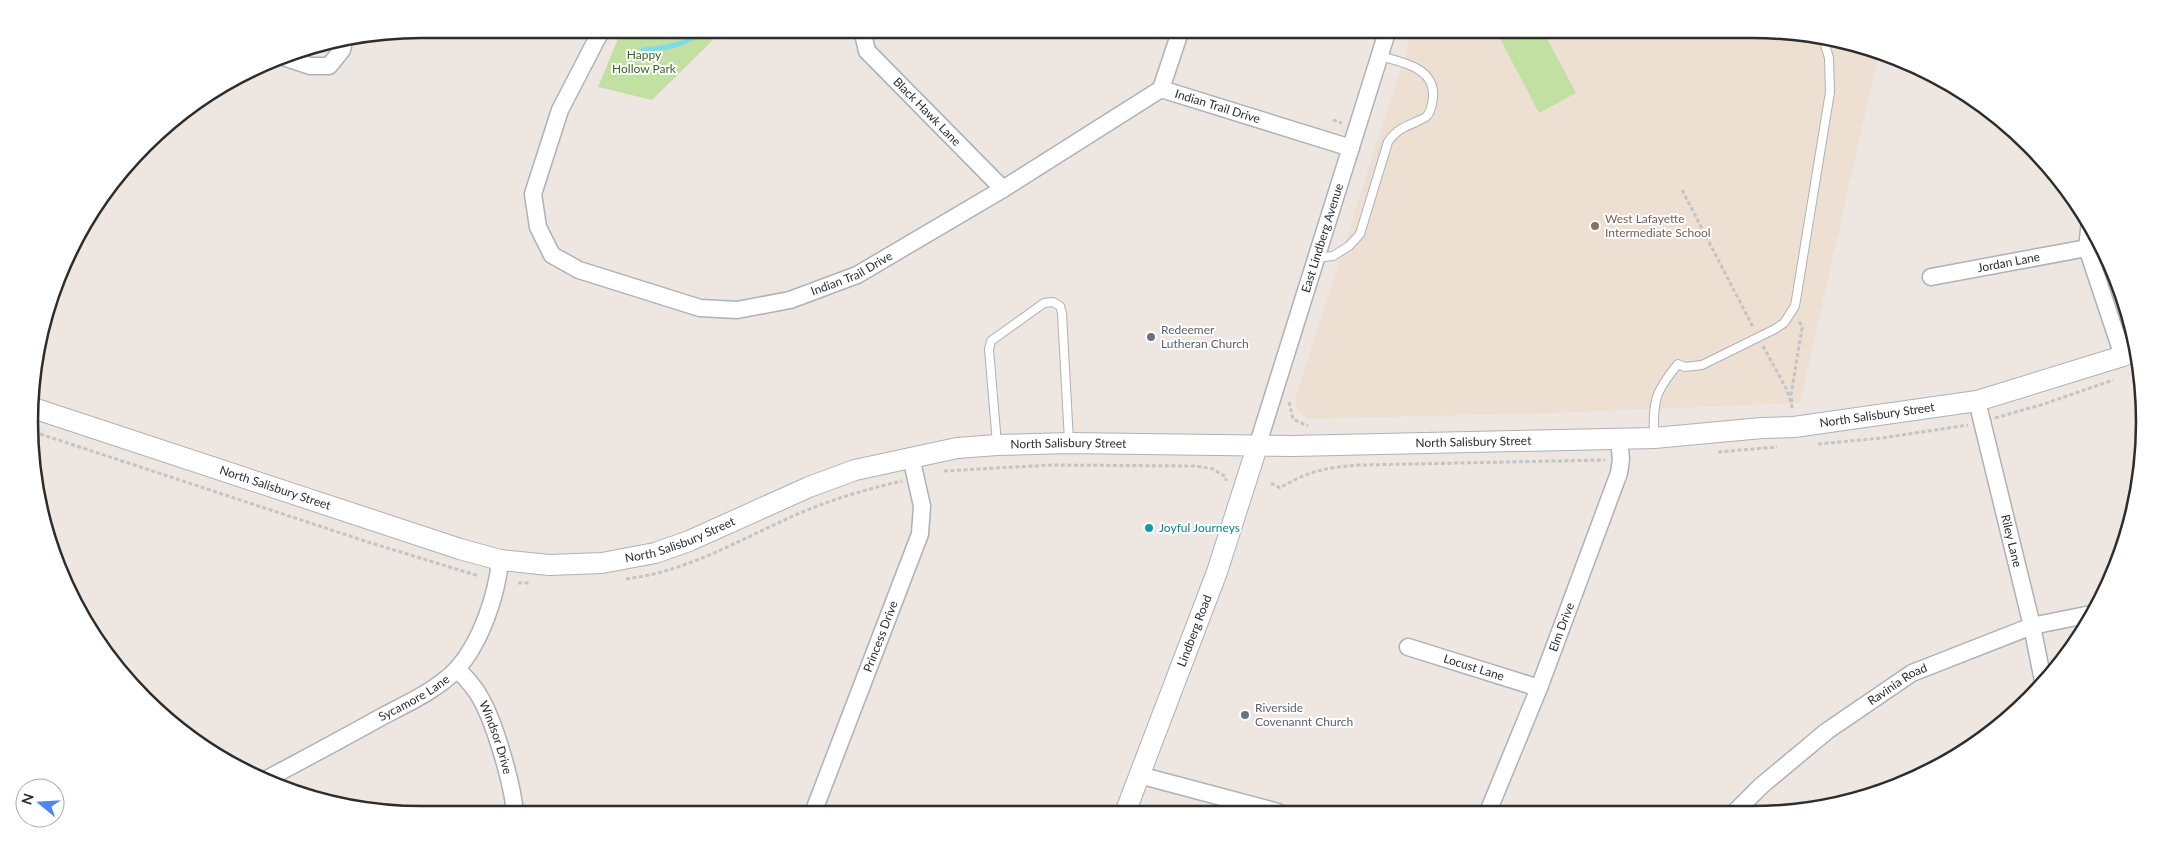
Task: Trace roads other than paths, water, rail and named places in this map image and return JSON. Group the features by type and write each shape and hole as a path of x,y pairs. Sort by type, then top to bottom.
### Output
{"street":[{"name":"Indian Trail Drive","path":"597,38 560,110 533,194 538,227 552,255 579,270 700,308 737,310 790,300 857,275 1003,189 1161,89 1351,148"},
{"name":"Black Hawk Lane","path":"864,38 867,51 1003,189"},
{"path":"1161,89 1179,38"},
{"name":"East Lindberg Avenue","path":"1256,447 1385,38"},
{"path":"292,60 310,66 329,66 343,46"},
{"path":"2088,236 2087,248 2130,351"},
{"name":"Jordan Lane","path":"1931,277 2087,248"},
{"name":"North Salisbury Street","path":"38,410 460,549 500,560 549,565 602,563 655,553 689,541 809,487 856,470 957,448 998,444 1069,443 1256,447 1619,440 1794,427 1977,401 2130,352"},
{"name":"Riley Lane","path":"1977,401 2032,626 2042,674"},
{"name":"Elm Drive","path":"1490,806 1539,688 1619,473 1621,459 1619,440"},
{"name":"Lindberg Road","path":"1128,806 1217,572 1256,447"},
{"name":"Princess Drive","path":"816,806 920,534 922,506 911,457"},
{"name":"Sycamore Lane","path":"274,775 431,690 456,669 471,648 495,593 500,560"},
{"name":"Ravinia Road","path":"1741,806 1761,786 1827,731 1912,673 2032,626 2084,615"},
{"name":"Locust Lane","path":"1408,647 1539,688"},
{"name":"Windsor Drive","path":"456,669 471,682 488,714 514,796 515,806"},
{"path":"1140,775 1256,806"}],"lane":[{"path":"1654,438 1654,400 1665,379 1678,364 1690,367 1702,365 1784,323 1795,306 1830,92 1829,58 1825,45"},
{"path":"1316,258 1333,256 1349,246 1360,234 1388,142 1395,131 1427,117 1432,107 1433,94 1425,75 1418,68 1380,56"},
{"path":"998,444 989,349 991,341 1044,303 1053,302 1060,306 1062,313 1069,443"}],"waterway":[{"path":"643,50 676,45 692,38"}],"place":[{"name":"West Lafayette Intermediate School","path":"1595,226"},
{"name":"Redeemer Lutheran Church","path":"1151,337"},
{"name":"Joyful Journeys","path":"1149,528"},
{"name":"Riverside Covenannt Church","path":"1245,715"}],"park label":[{"name":"Happy Hollow Park","path":"644,62"}]}
